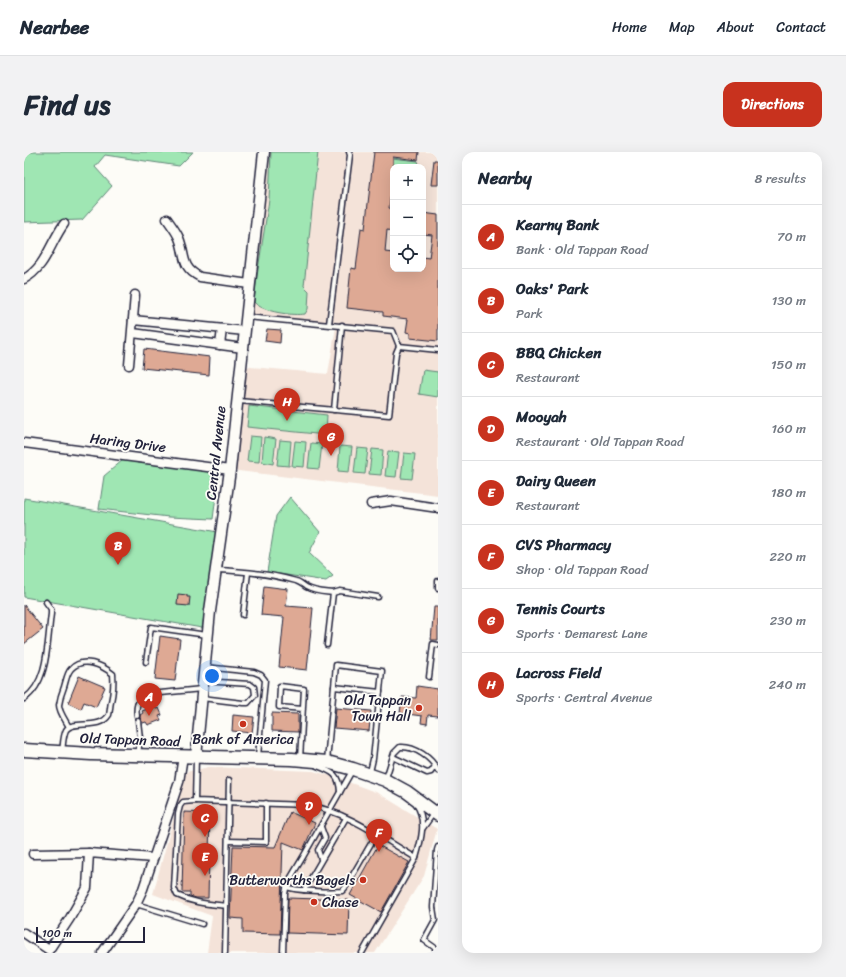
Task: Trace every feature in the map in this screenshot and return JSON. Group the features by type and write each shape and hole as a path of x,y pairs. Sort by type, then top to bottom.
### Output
{"main road":[{"name":"Old Tappan Road","path":"24,750 257,758 327,762 353,768 385,780 437,811"}],"street":[{"name":"Central Avenue","path":"196,757 208,635 230,470 236,401 247,317 249,284 264,152"},
{"path":"167,219 179,239 187,267 193,274 200,277 249,284"},
{"path":"24,279 36,271 42,264 64,224"},
{"path":"129,365 135,296"},
{"path":"133,320 245,331"},
{"path":"179,339 180,324"},
{"path":"220,345 222,329"},
{"path":"132,333 243,348"},
{"name":"Haring Drive","path":"24,443 230,470"},
{"path":"371,504 391,501 438,508"},
{"path":"102,953 136,904 143,889 179,782 183,756"},
{"path":"32,854 88,853 153,858"},
{"path":"24,933 52,952 87,888 88,853"}],"lane":[{"path":"329,324 350,155 349,152"},
{"path":"236,401 389,415 396,353 399,346 394,331 247,317"},
{"path":"334,410 342,325"},
{"path":"399,346 438,350"},
{"path":"216,570 283,578 298,582 317,592 333,593 340,591 378,597"},
{"path":"243,615 248,573"},
{"path":"438,581 438,588"},
{"path":"328,645 333,593"},
{"path":"24,699 32,693 38,685 43,673 51,614 51,609 46,602"},
{"path":"146,662 151,627 208,635"},
{"path":"429,677 433,644 438,644"},
{"path":"62,752 63,740 66,730 69,727 93,724 103,721 109,714 114,686 113,674 93,663 83,663 70,670 59,706 69,727"},
{"path":"327,762 336,665 382,671 370,775"},
{"path":"205,667 254,672 261,675 265,680 257,758"},
{"path":"137,716 137,704 141,698 146,695 250,684 254,687 255,695 248,703 244,703 203,690"},
{"path":"303,709 279,707 280,686 304,689 303,709 300,760 334,774 338,778 340,792"},
{"path":"334,687 380,692"},
{"path":"138,722 140,738 138,755"},
{"path":"385,780 394,752 400,747 404,747 429,758 436,766 438,772"},
{"path":"195,800 196,757"},
{"path":"393,757 427,773 431,772 436,766"},
{"path":"283,953 286,887 353,768"},
{"path":"225,953 229,780"},
{"path":"362,953 416,858 423,828 422,816 418,807 407,792"},
{"path":"226,906 187,900 177,895 174,888 178,814 180,806 183,802 195,800 306,805 330,810 416,858"},
{"path":"228,841 266,842 266,803"},
{"path":"423,828 437,811"},
{"path":"304,890 346,818"},
{"path":"320,827 325,838 318,850 321,859"},
{"path":"286,887 290,889 304,890 342,891 346,888 376,835"},
{"path":"438,848 436,850 433,908 435,920 424,940 438,950"},
{"path":"136,904 202,924"}],"shaded area":[{"path":"264,152 438,152 438,495 230,470 240,366 328,374 336,327 247,317"},
{"path":"209,767 313,771 332,776 378,793 437,829 424,876 375,953 207,953 212,916 153,894 186,772"}],"green space":[{"path":"24,152 193,152 179,166 105,155 95,167 112,186 82,220 24,222"},
{"path":"271,152 318,152 304,286 309,291 308,309 305,314 270,311 254,302 269,200"},
{"path":"392,158 418,161 419,164 391,164"},
{"path":"423,370 438,372 438,397 419,394"},
{"path":"249,406 327,415 326,435 247,427"},
{"path":"250,436 261,437 259,462 247,461"},
{"path":"264,437 276,439 273,464 262,462"},
{"path":"280,440 291,441 289,466 277,465"},
{"path":"295,441 306,442 304,467 292,466"},
{"path":"311,443 322,444 319,469 308,468"},
{"path":"340,446 352,447 349,472 338,471"},
{"path":"357,448 368,449 365,474 354,473"},
{"path":"372,449 383,450 381,475 369,474"},
{"path":"388,451 399,452 396,477 385,476"},
{"path":"404,453 415,454 412,479 401,478"},
{"path":"123,460 219,473 213,519 169,517 99,509 104,476"},
{"path":"290,497 320,532 309,553 333,576 326,581 267,572 276,516"},
{"path":"24,498 218,532 202,628 24,597"}],"building":[{"path":"374,152 419,152 418,160 393,157 393,164 390,164 390,230 387,230 385,252 390,253 390,272 426,272 426,258 429,258 432,235 426,234 426,213 438,215 438,341 410,338 410,333 406,332 408,319 383,316 383,312 347,308 351,268 356,269 361,228 365,229"},
{"path":"434,160 438,160 438,185 431,185"},
{"path":"267,329 281,330 280,343 265,341"},
{"path":"144,349 210,357 209,375 142,368"},
{"path":"264,586 288,589 286,606 313,608 307,670 279,667 284,617 261,615"},
{"path":"178,594 187,595 187,597 190,597 189,606 177,605"},
{"path":"24,605 43,629 24,644"},
{"path":"434,607 438,607 438,640 431,640"},
{"path":"160,636 180,639 175,681 155,679"},
{"path":"79,676 105,687 96,707 84,702 81,709 68,703"},
{"name":"Old Tappan Town Hall","path":"417,686 438,689 438,716 428,715 427,724 421,723 422,716 400,713 402,697 416,698"},
{"path":"155,706 156,709 159,708 162,715 159,716 161,720 148,725 146,722 143,723 140,718 140,715 143,713 142,711"},
{"path":"336,708 371,711 369,731 334,728"},
{"path":"272,713 298,714 298,732 272,731"},
{"name":"Bank of America","path":"233,715 254,717 252,733 232,731"},
{"path":"184,812 210,813 208,898 196,898 190,896 190,892 182,892"},
{"path":"290,812 315,823 303,850 283,842 280,934 243,933 243,919 230,918 233,846 275,847"},
{"path":"378,845 409,862 381,912 350,895"},
{"path":"288,898 349,900 348,935 287,933"}],"place":[{"name":"Lacross Field","path":"287,421"},
{"name":"Tennis Courts","path":"331,456"},
{"name":"Oaks' Park","path":"118,565"},
{"name":"Old Tappan Town Hall","path":"419,708"},
{"name":"Kearny Bank","path":"149,716"},
{"name":"Bank of America","path":"243,724"},
{"name":"Mooyah","path":"309,825"},
{"name":"BBQ Chicken","path":"205,837"},
{"name":"CVS Pharmacy","path":"379,852"},
{"name":"Dairy Queen","path":"205,876"},
{"name":"Butterworths Bagels","path":"363,880"},
{"name":"Chase","path":"314,902"}]}
